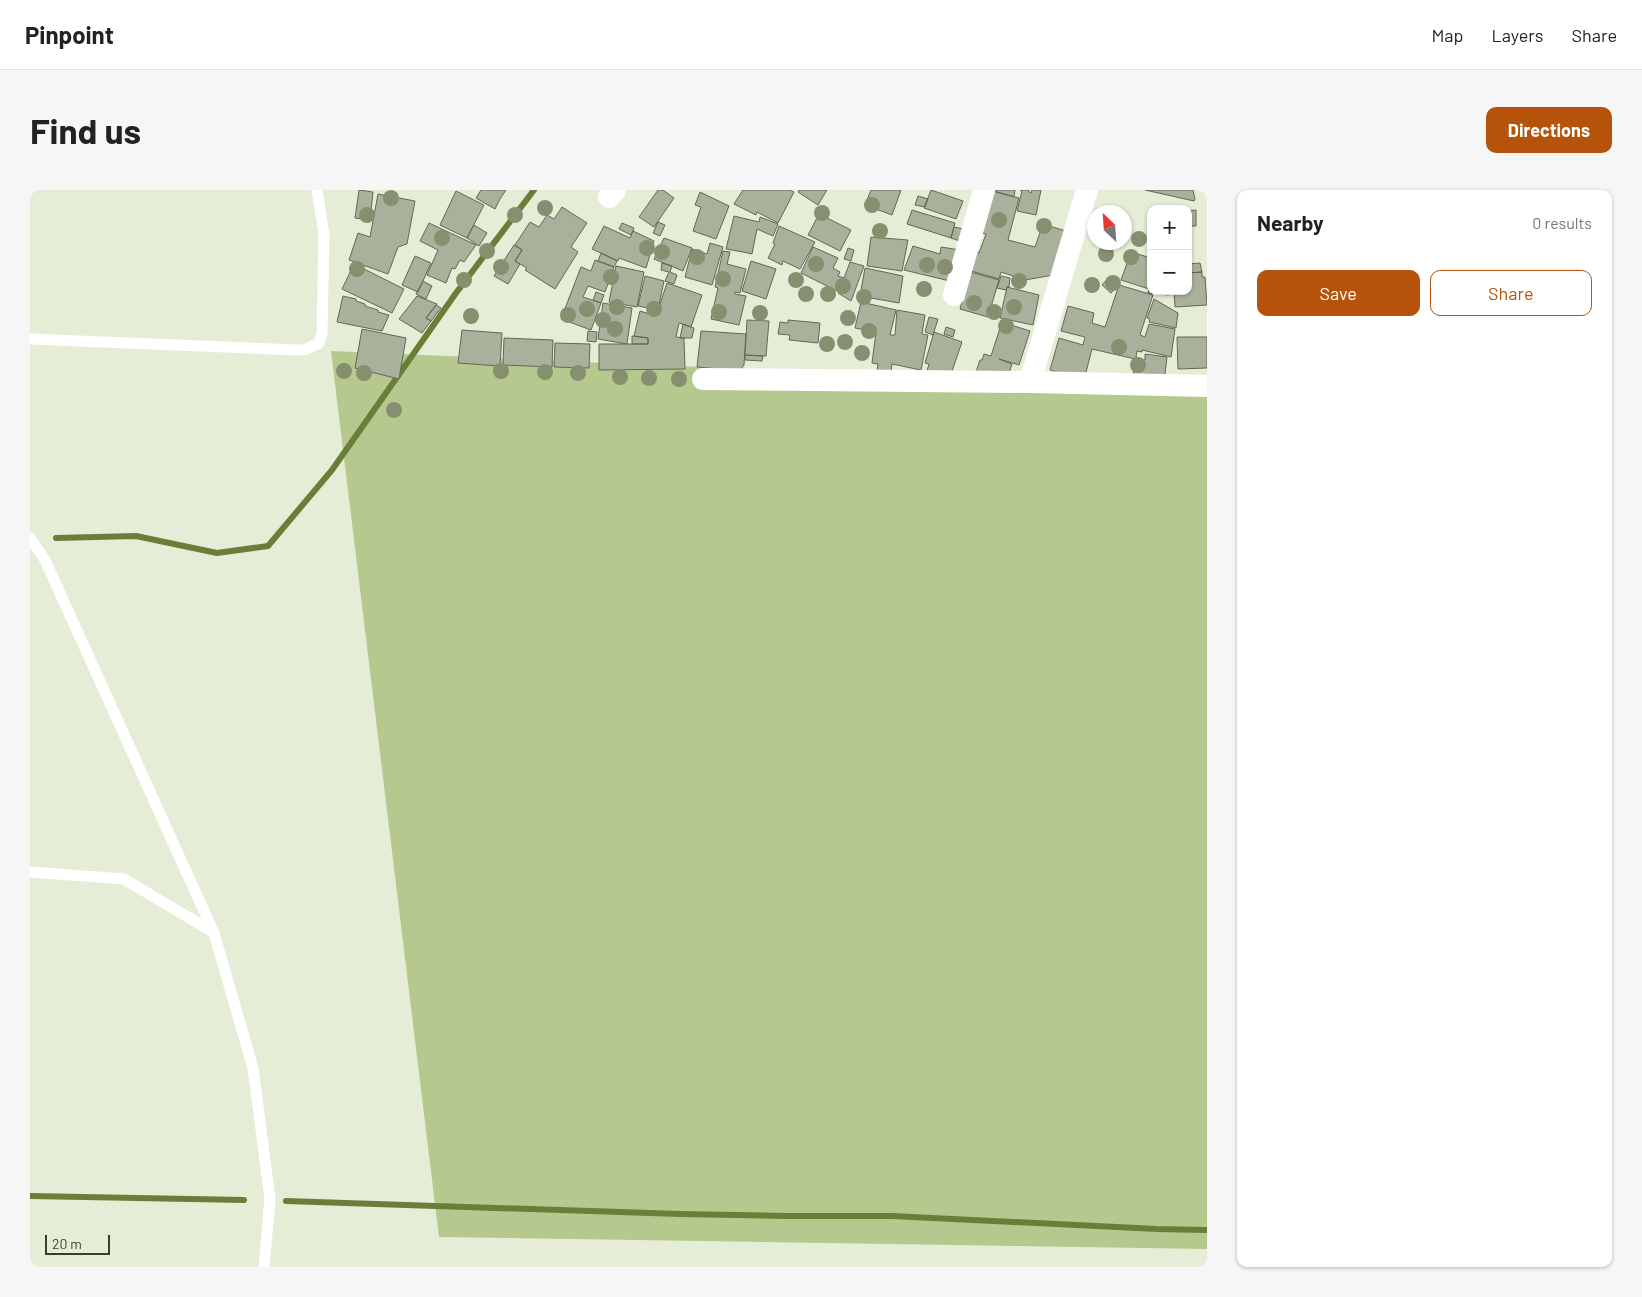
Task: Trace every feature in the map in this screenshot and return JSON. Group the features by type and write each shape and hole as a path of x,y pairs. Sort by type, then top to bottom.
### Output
{"street":[{"path":"954,295 984,190"},
{"path":"1030,382 1087,190"},
{"path":"703,379 1030,382 1207,386"}],"lane":[{"path":"30,340 296,350 304,350 318,344 322,333 324,234 317,190"},
{"path":"30,538 45,560 214,932 253,1068 270,1198 264,1267"},
{"path":"30,872 124,880 214,932"}],"green space":[{"path":"331,351 1207,389 1207,1249 439,1237"}],"building":[{"path":"359,190 373,192 370,220 355,218"},
{"path":"481,190 506,190 495,209 476,198"},
{"path":"658,190 663,190 674,198 654,227 639,217"},
{"path":"743,190 790,190 794,192 778,223 757,212 756,215 734,204"},
{"path":"799,190 827,190 818,205 798,192"},
{"path":"871,190 901,190 892,215 865,205"},
{"path":"931,190 963,201 956,219 924,208"},
{"path":"996,190 1015,190 1014,197 996,192"},
{"path":"1020,190 1029,190 1031,193 1032,190 1041,190 1036,215 1017,211 1022,191"},
{"path":"1145,190 1193,190 1195,199 1194,201"},
{"path":"456,191 484,205 467,238 440,225"},
{"path":"993,191 1019,198 1008,240 1035,247 1043,224 1066,231 1059,274 1025,280 1001,272 999,279 971,271 977,252 979,253 986,234 981,233"},
{"path":"700,192 729,206 716,239 693,231 701,207 695,205"},
{"path":"378,194 415,201 407,244 398,247 388,274 349,260 358,233 370,237"},
{"path":"918,196 928,199 925,207 915,205"},
{"path":"562,207 587,223 571,247 578,252 555,289 525,270 527,268 515,261 522,250 515,245 530,222 539,227 547,215 554,219"},
{"path":"912,210 955,223 951,238 907,224"},
{"path":"1192,210 1196,210 1196,226 1192,226"},
{"path":"819,214 851,230 840,251 808,235"},
{"path":"734,216 759,222 760,217 778,224 773,236 757,229 752,254 726,249"},
{"path":"658,222 665,225 660,236 653,233"},
{"path":"429,223 476,245 464,262 460,260 455,269 452,268 446,283 427,275 438,250 420,241"},
{"path":"622,223 634,228 631,235 619,229"},
{"path":"474,225 487,233 479,246 467,238"},
{"path":"604,226 630,238 633,231 654,241 646,268 619,258 618,261 592,249"},
{"path":"779,226 815,242 800,269 783,261 782,265 768,258 775,244 773,243"},
{"path":"954,227 964,229 960,241 951,238"},
{"path":"871,237 908,240 902,271 867,266"},
{"path":"664,238 692,248 683,271 654,259"},
{"path":"710,243 723,247 712,285 685,277 692,249 707,254"},
{"path":"514,245 522,250 515,261 520,264 508,284 494,276"},
{"path":"913,246 940,254 941,247 960,250 954,282 904,270"},
{"path":"813,247 838,258 833,268 840,272 838,276 844,278 850,262 864,266 851,301 839,292 801,273"},
{"path":"848,248 854,250 851,261 844,259"},
{"path":"723,251 730,252 727,264 746,269 740,293 735,292 735,294 746,296 739,325 711,319 718,288 715,287"},
{"path":"1131,252 1147,257 1147,288 1121,280"},
{"path":"601,253 617,261 614,267 598,261"},
{"path":"415,256 431,263 418,292 402,285"},
{"path":"595,260 614,267 605,292 588,286 583,297 601,303 591,330 561,319 581,267 591,271"},
{"path":"751,261 776,269 766,299 742,291"},
{"path":"662,263 672,266 670,272 677,275 674,284 665,281 669,272 661,270"},
{"path":"1200,263 1202,272 1192,273 1192,264"},
{"path":"354,264 404,289 392,313 342,289"},
{"path":"616,266 644,272 637,307 609,302"},
{"path":"865,268 903,276 899,303 860,296"},
{"path":"970,272 999,280 988,317 960,309"},
{"path":"1202,272 1202,277 1205,277 1207,305 1175,307 1174,295 1192,295 1192,273"},
{"path":"645,276 664,281 658,310 638,306"},
{"path":"1001,276 1010,278 1009,287 1006,290 997,288"},
{"path":"1109,277 1118,286 1111,293 1102,285"},
{"path":"423,281 432,286 426,299 416,294"},
{"path":"667,283 702,295 691,327 679,323 676,337 684,338 685,369 599,370 599,344 648,344 648,338 634,336 640,311 656,316"},
{"path":"1119,285 1147,293 1147,295 1153,295 1140,335 1145,337 1149,324 1175,329 1171,357 1142,350 1142,352 1137,351 1136,357 1145,360 1145,354 1167,357 1164,382 1133,378 1135,359 1092,349 1084,380 1050,370 1059,338 1083,345 1085,337 1061,331 1068,306 1094,313 1092,323 1105,327"},
{"path":"1007,287 1039,295 1033,325 1000,318"},
{"path":"596,292 604,295 601,303 593,300"},
{"path":"343,296 356,299 356,301 365,304 365,306 389,315 382,331 337,322"},
{"path":"417,296 437,304 426,318 431,321 422,333 399,319"},
{"path":"1154,299 1178,313 1176,328 1149,322 1150,319 1147,318"},
{"path":"861,302 896,310 890,335 895,335 897,310 925,315 922,334 928,335 921,370 892,364 891,372 877,371 878,364 872,363 876,332 855,328"},
{"path":"603,303 632,308 627,344 598,339"},
{"path":"436,305 441,308 431,321 426,318"},
{"path":"929,317 938,319 933,335 925,332"},
{"path":"747,320 769,321 766,356 745,355"},
{"path":"788,320 820,323 818,343 789,340 790,335 778,334 780,322 788,323"},
{"path":"1002,322 1030,331 1019,365 999,359 1012,364 1009,373 975,375 984,354 991,356"},
{"path":"683,324 694,328 692,338 680,338"},
{"path":"946,327 955,330 953,337 944,334"},
{"path":"362,329 406,338 399,379 355,368"},
{"path":"462,330 502,333 500,366 458,363"},
{"path":"588,331 597,332 596,342 587,341"},
{"path":"701,331 746,334 744,365 740,371 697,367"},
{"path":"934,332 962,342 949,380 926,374 929,364 925,363"},
{"path":"632,336 648,338 648,344 632,344"},
{"path":"1177,337 1207,337 1207,368 1178,369"},
{"path":"504,338 553,340 552,367 503,365"},
{"path":"555,343 590,344 589,368 554,367"},
{"path":"745,355 763,356 762,361 745,360"}],"waterway":[{"path":"56,538 136,536 217,553 268,546 332,470 456,293 534,190"},
{"path":"30,1196 244,1200"},
{"path":"286,1201 680,1214 892,1216 1207,1230"}]}
